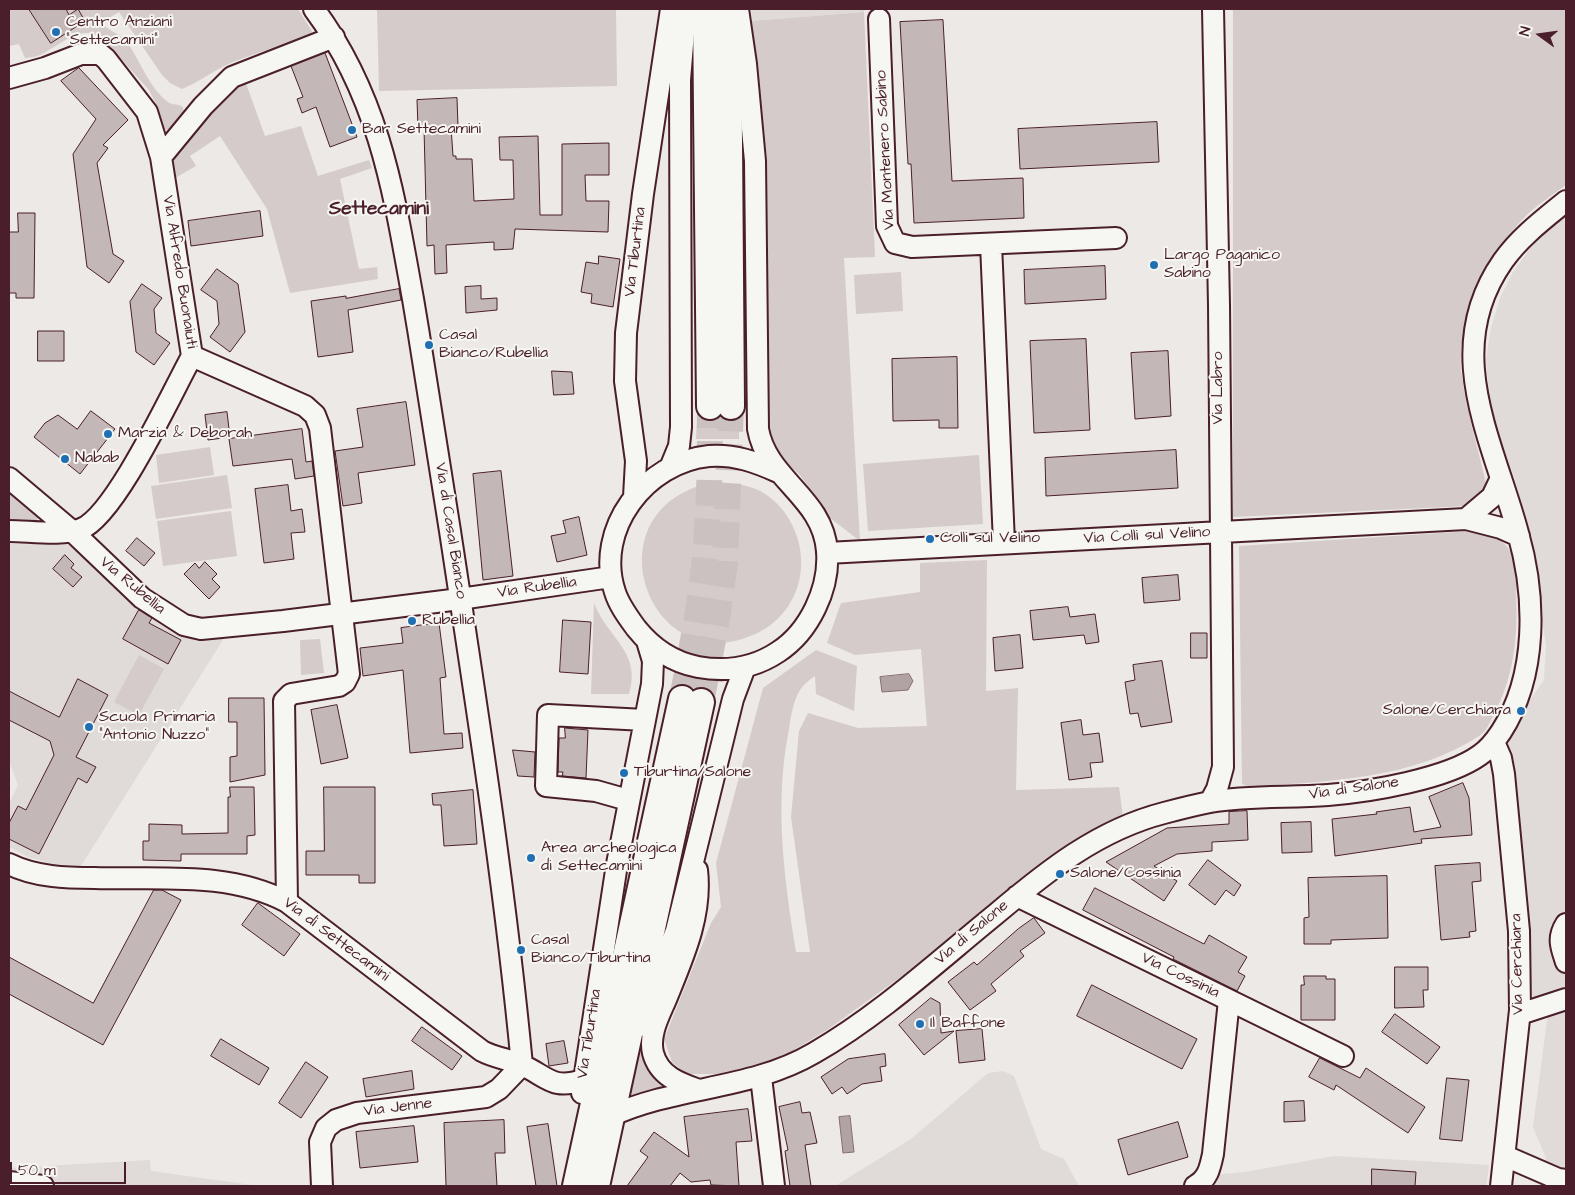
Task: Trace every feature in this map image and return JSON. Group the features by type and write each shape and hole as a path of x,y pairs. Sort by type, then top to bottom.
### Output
{"main road":[{"path":"706,9 721,406 728,9"},
{"name":"Via Tiburtina","path":"576,1186 691,701 625,1051 596,1186"}],"street":[{"name":"Via di Casal Bianco","path":"314,9 334,37 370,113 381,143 393,187 430,400 460,599 509,939 522,1065"},
{"name":"Via Tiburtina","path":"634,497 636,461 625,381 626,333 643,194 671,9"},
{"path":"670,468 679,446 681,427 680,80 686,9"},
{"name":"Via Tiburtina","path":"738,9 747,72 755,161 758,429 765,453 778,472 814,510 823,534 827,553 819,596 804,628 778,652 745,667 718,670 693,666 663,654 647,641 620,604 611,577 610,563 614,539 623,514 634,497 647,483 670,468 696,459 720,456 747,460 778,472"},
{"name":"Via Labro","path":"1210,802 1217,789 1222,767 1213,9"},
{"name":"Via Montenero Sabino","path":"879,19 889,233 895,242 906,247 1116,238"},
{"path":"161,158 203,106 232,77 334,37"},
{"name":"Via Alfredo Buonaiuti","path":"9,78 45,68 81,54 100,54 106,59 147,112 161,158 192,356 305,406 316,415 320,428 343,614"},
{"name":"Via di Salone","path":"611,1116 639,1105 761,1077 809,1056 850,1030 914,981 1054,866 1090,843 1124,827 1160,814 1210,802 1332,795 1417,780 1467,763 1482,754 1494,742 1511,715 1521,687 1528,657 1530,626 1529,594 1519,536 1478,406 1474,384 1472,356 1476,324 1486,292 1506,257 1534,228 1566,201"},
{"path":"991,244 1004,543"},
{"path":"9,531 73,532 92,522 112,498 192,356"},
{"name":"Via Rubellia","path":"9,478 73,532 142,598 184,625 206,629 460,599 611,577"},
{"path":"1466,519 1492,497 1501,478"},
{"name":"Via Colli sul Velino","path":"827,553 1466,519 1501,528 1519,536"},
{"path":"287,902 283,705 286,698 291,694 336,687 345,682 349,670 343,614"},
{"name":"Via Tiburtina","path":"588,1132 582,1099 583,1080 628,800 645,720 653,670 647,641"},
{"name":"Via Tiburtina","path":"625,1051 643,1017 673,942 734,692 745,667"},
{"path":"628,800 596,791 546,786 548,715 645,720"},
{"name":"Via Cerchiara","path":"1494,742 1501,758 1505,785 1519,931 1520,1014 1502,1186"},
{"name":"Via Labro","path":"1222,767 1236,791 1248,799"},
{"path":"695,853 699,890 696,916 677,973 655,1025 652,1044 656,1060 666,1074 679,1083 698,1090"},
{"name":"Via di Settecamini","path":"9,864 30,872 73,878 224,882 256,888 287,902 479,1048 498,1058 522,1065"},
{"name":"Via Cossinia","path":"1017,896 1343,1056"},
{"path":"1566,924 1561,932 1560,943 1566,962"},
{"path":"1520,1014 1566,999"},
{"path":"1195,1186 1209,1172 1213,1154 1229,1000"},
{"path":"522,1065 554,1083 568,1085 583,1080"},
{"name":"Via Jenne","path":"322,1186 320,1142 326,1128 336,1120 357,1113 486,1097 499,1089 522,1065"},
{"path":"761,1077 774,1186"},
{"path":"1505,1156 1560,1182"},
{"path":"9,1182 43,1186"}],"shaded area":[{"path":"9,9 29,9 51,43 85,21 78,9 298,9 313,33 310,37 233,62 182,89 170,83 162,75 119,12 102,22 107,28 126,41 161,96 168,102 181,106 184,109 184,113 169,130 163,129 157,106 149,90 102,38 94,34 78,34 40,55 25,58 19,44 9,46"},
{"path":"66,9 78,9 69,15"},
{"path":"377,9 616,9 617,86 379,91"},
{"path":"751,9 864,9 864,12 752,21"},
{"path":"1233,9 1566,9 1566,185 1530,212 1502,245 1478,288 1464,334 1461,356 1464,391 1487,488 1467,506 1233,517"},
{"path":"864,12 875,257 844,258 860,541 830,518 800,475 785,462 772,446 764,420 761,153 752,21"},
{"path":"244,78 265,136 301,126 318,176 369,160 372,168 340,179 359,269 377,267 378,279 290,293 267,209 220,136 190,156 196,166 175,178 171,168 177,152 221,96"},
{"path":"1566,215 1566,1186 1540,1186 1546,1158 1533,1127 1548,1013 1531,994 1529,928 1522,898 1507,744 1532,697 1544,680 1546,645 1528,529 1516,483 1490,407 1486,359 1491,328 1500,298 1513,272 1541,234"},
{"path":"901,272 903,311 856,314 854,275"},
{"path":"697,417 739,417 739,439 696,439"},
{"path":"210,447 214,475 159,483 156,455"},
{"path":"979,455 983,524 868,531 863,464"},
{"path":"227,475 232,508 156,519 151,486"},
{"path":"714,482 733,483 751,487 762,492 775,502 786,515 794,529 801,561 800,578 795,593 787,608 774,623 758,633 745,638 710,642 680,632 658,611 645,582 643,552 652,522 675,497"},
{"path":"9,487 39,515 37,520 9,521"},
{"path":"231,511 237,556 163,566 157,521"},
{"path":"1473,531 1490,535 1504,543 1513,558 1516,573 1516,626 1510,673 1499,703 1483,733 1453,751 1426,762 1397,770 1368,776 1308,783 1249,787 1242,784 1239,546"},
{"name":"Scuola Primaria \"Antonio Nuzzo\"","path":"9,544 69,545 141,605 197,642 203,637 226,635 81,866 52,864 28,857 9,847 9,804 18,785 9,761"},
{"path":"987,560 986,691 1018,688 1016,790 1119,787 1123,817 1062,848 909,971 827,1030 792,1051 757,1067 725,1074 686,1074 672,1062 664,1039 711,923 721,907 716,863 763,688 816,650 857,666 854,711 816,694 815,676 804,685 797,695 790,724 782,785 782,841 796,952 810,952 791,817 799,731 808,713 858,728 927,726 921,649 855,655 827,643 841,603 920,592 920,563"},
{"path":"594,603 600,616 627,656 631,667 632,680 629,694 591,694"},
{"path":"320,639 324,673 301,675 300,640"},
{"path":"139,655 164,669 139,715 114,702"},
{"path":"909,674 913,681 908,690 882,692 880,677"},
{"path":"644,1035 646,1060 653,1072 670,1091 624,1101"},
{"path":"1003,1071 1014,1076 1041,1149 1064,1159 1079,1186 835,1186 911,1139 988,1073"},
{"path":"850,1116 854,1152 843,1153 839,1117"},
{"path":"1334,1156 1489,1165 1486,1186 1211,1186 1212,1175 1245,1172"},
{"path":"150,1160 151,1171 259,1186 9,1186 9,1168"}],"building":[{"name":"Centro Anziani \"Settecamini\"","path":"29,9 66,9 69,15 78,9 85,21 51,43"},
{"path":"943,20 952,181 1023,178 1024,218 914,223 911,164 908,164 900,22"},
{"path":"325,53 357,137 330,147 316,107 302,113 297,99 303,97 291,66"},
{"path":"79,68 128,120 103,145 108,148 97,163 113,254 124,261 109,283 87,267 73,154 96,119 61,81"},
{"path":"457,98 458,127 451,127 453,156 456,156 456,159 472,159 474,201 514,199 513,160 500,160 499,137 538,136 540,215 562,215 562,144 609,143 609,175 585,175 586,201 609,201 608,232 515,229 513,249 494,250 494,242 446,245 447,273 435,274 434,245 427,246 424,128 418,128 417,100"},
{"path":"1157,122 1159,162 1020,169 1018,129"},
{"path":"260,211 263,236 191,246 188,221"},
{"path":"18,213 35,213 34,298 16,298 16,293 9,293 9,232 18,232"},
{"path":"599,256 620,259 613,307 591,303 592,294 581,292 586,262 598,264"},
{"path":"1105,266 1106,299 1025,304 1024,270"},
{"path":"217,269 238,284 245,332 230,352 210,337 219,324 217,301 201,290"},
{"path":"142,284 162,298 154,309 156,333 170,343 154,365 136,352 130,302"},
{"path":"481,286 481,299 497,298 497,310 466,313 465,287"},
{"path":"399,289 401,300 348,310 353,352 318,357 311,301 346,296 346,298"},
{"path":"38,331 64,331 64,361 38,361"},
{"path":"1086,339 1090,430 1034,433 1030,341"},
{"path":"1168,351 1171,416 1135,419 1131,353"},
{"path":"957,357 958,428 939,428 939,420 893,421 892,359"},
{"path":"552,371 572,372 574,394 554,395"},
{"path":"406,402 415,465 358,473 362,503 343,506 335,451 363,447 357,409"},
{"path":"91,411 115,429 80,474 34,437 45,423 58,415 77,429"},
{"path":"227,412 230,437 208,440 205,415"},
{"path":"302,429 306,462 312,461 314,476 295,479 292,459 233,466 229,439"},
{"path":"1176,450 1178,488 1046,496 1045,458"},
{"path":"501,471 513,576 483,580 473,474"},
{"path":"288,485 291,511 302,509 305,532 291,533 294,559 264,563 255,489"},
{"path":"579,517 587,555 557,562 551,536 566,533 563,521"},
{"path":"137,538 155,553 144,566 126,551"},
{"path":"65,555 74,564 71,568 82,577 73,587 53,569"},
{"path":"205,562 217,574 212,579 220,587 209,599 184,574 195,563 199,568"},
{"path":"1178,575 1180,600 1144,603 1142,578"},
{"path":"1068,607 1070,617 1095,614 1099,642 1086,644 1084,635 1033,640 1030,611"},
{"path":"139,610 152,618 149,623 181,640 168,664 123,639"},
{"path":"563,620 591,622 588,674 560,672"},
{"path":"439,623 446,677 440,678 444,734 462,733 463,748 410,753 403,670 363,676 360,648 403,643 401,628"},
{"path":"1191,633 1207,633 1207,658 1191,658"},
{"path":"1020,635 1023,668 995,671 993,638"},
{"path":"1162,661 1172,722 1141,727 1138,713 1130,714 1125,682 1135,680 1133,665"},
{"path":"78,679 108,695 76,757 96,767 87,783 78,778 39,854 9,839 9,823 18,806 26,810 54,755 50,741 9,720 9,691 59,717"},
{"path":"229,698 264,698 265,775 230,782 230,757 237,756 237,722 229,722"},
{"path":"337,705 348,758 321,764 311,710"},
{"path":"1081,720 1083,735 1099,733 1103,762 1090,763 1092,777 1069,780 1061,723"},
{"path":"565,728 588,730 586,778 562,776 563,772 558,772 559,738 565,738"},
{"path":"513,750 535,752 534,777 518,776"},
{"path":"1463,783 1469,798 1472,835 1421,839 1422,843 1335,856 1332,819 1377,814 1376,812 1410,807 1414,832 1441,827 1429,797"},
{"path":"230,787 254,787 255,835 247,836 247,854 181,854 181,861 143,860 143,841 149,841 149,824 182,825 182,834 228,833 228,797 230,797"},
{"path":"324,787 375,787 375,883 359,883 359,875 306,875 306,851 324,851"},
{"path":"473,790 477,844 444,846 441,805 433,805 432,794"},
{"path":"1247,811 1248,840 1212,842 1212,851 1177,854 1154,866 1177,881 1164,901 1106,862 1167,828 1229,824 1229,812"},
{"path":"1311,822 1312,852 1282,853 1281,823"},
{"path":"1208,860 1241,885 1234,896 1226,890 1215,905 1189,885"},
{"path":"1480,863 1481,881 1472,882 1476,931 1469,932 1470,937 1441,940 1435,866"},
{"path":"1387,876 1388,938 1331,940 1331,944 1304,944 1304,918 1309,917 1308,878"},
{"path":"1095,888 1204,944 1209,935 1247,957 1238,972 1245,976 1237,991 1083,910"},
{"path":"154,890 162,890 181,900 103,1045 9,994 9,957 93,1003"},
{"path":"258,903 300,934 284,956 242,925"},
{"path":"1034,918 1045,933 1020,951 1024,956 991,984 996,991 970,1010 948,982 974,962 977,965 1018,929"},
{"path":"1395,967 1428,967 1428,990 1423,990 1424,1007 1395,1008"},
{"path":"1304,976 1326,976 1326,979 1335,979 1335,1020 1301,1020 1301,985 1304,985"},
{"path":"1092,985 1197,1039 1182,1069 1077,1016"},
{"path":"931,998 940,1003 941,1033 954,1031 924,1055 899,1025"},
{"path":"1395,1014 1440,1047 1427,1064 1382,1032"},
{"path":"422,1027 462,1056 452,1070 412,1041"},
{"path":"982,1029 985,1060 959,1063 956,1031"},
{"path":"221,1039 269,1068 259,1085 211,1056"},
{"path":"564,1041 568,1063 549,1066 546,1044"},
{"path":"885,1054 886,1066 880,1067 882,1081 862,1084 847,1094 842,1087 832,1094 821,1077 848,1059"},
{"path":"1320,1058 1360,1078 1366,1068 1425,1107 1408,1133 1336,1085 1334,1090 1309,1077"},
{"path":"306,1062 328,1077 301,1118 279,1103"},
{"path":"412,1071 414,1089 366,1097 363,1079"},
{"path":"1447,1078 1469,1080 1462,1141 1440,1139"},
{"path":"1304,1101 1305,1121 1284,1122 1284,1102"},
{"path":"800,1102 802,1113 810,1112 817,1143 805,1145 811,1186 790,1186 785,1151 788,1150 779,1107"},
{"path":"748,1109 752,1141 736,1142 739,1186 711,1185 710,1180 691,1182 680,1173 670,1186 627,1186 648,1157 640,1151 654,1132 689,1157 684,1117"},
{"path":"504,1120 505,1153 495,1153 497,1186 446,1186 444,1123"},
{"path":"1178,1122 1188,1157 1128,1175 1118,1140"},
{"path":"548,1124 557,1186 536,1186 527,1127"},
{"path":"414,1126 418,1162 360,1168 356,1132"},
{"path":"1372,1169 1416,1172 1415,1186 1372,1186"}],"tunnel":[{"path":"682,699 698,614 706,550 710,406"},
{"path":"701,702 717,619 725,562 731,406"}],"place":[{"name":"Centro Anziani \"Settecamini\"","path":"56,32"},
{"name":"Bar Settecamini","path":"352,130"},
{"name":"Largo Paganico Sabino","path":"1154,265"},
{"name":"Casal Bianco/Rubellia","path":"429,345"},
{"name":"Marzia & Deborah","path":"108,434"},
{"name":"Nabab","path":"65,459"},
{"name":"Colli sul Velino","path":"930,539"},
{"name":"Rubellia","path":"412,621"},
{"name":"Salone/Cerchiara","path":"1521,711"},
{"name":"Scuola Primaria \"Antonio Nuzzo\"","path":"89,727"},
{"name":"Tiburtina/Salone","path":"624,773"},
{"name":"Area archeologica di Settecamini","path":"531,858"},
{"name":"Salone/Cossinia","path":"1060,874"},
{"name":"Casal Bianco/Tiburtina","path":"521,950"},
{"name":"Il Baffone","path":"920,1024"}],"district":[{"name":"Settecamini","path":"379,210"}]}
